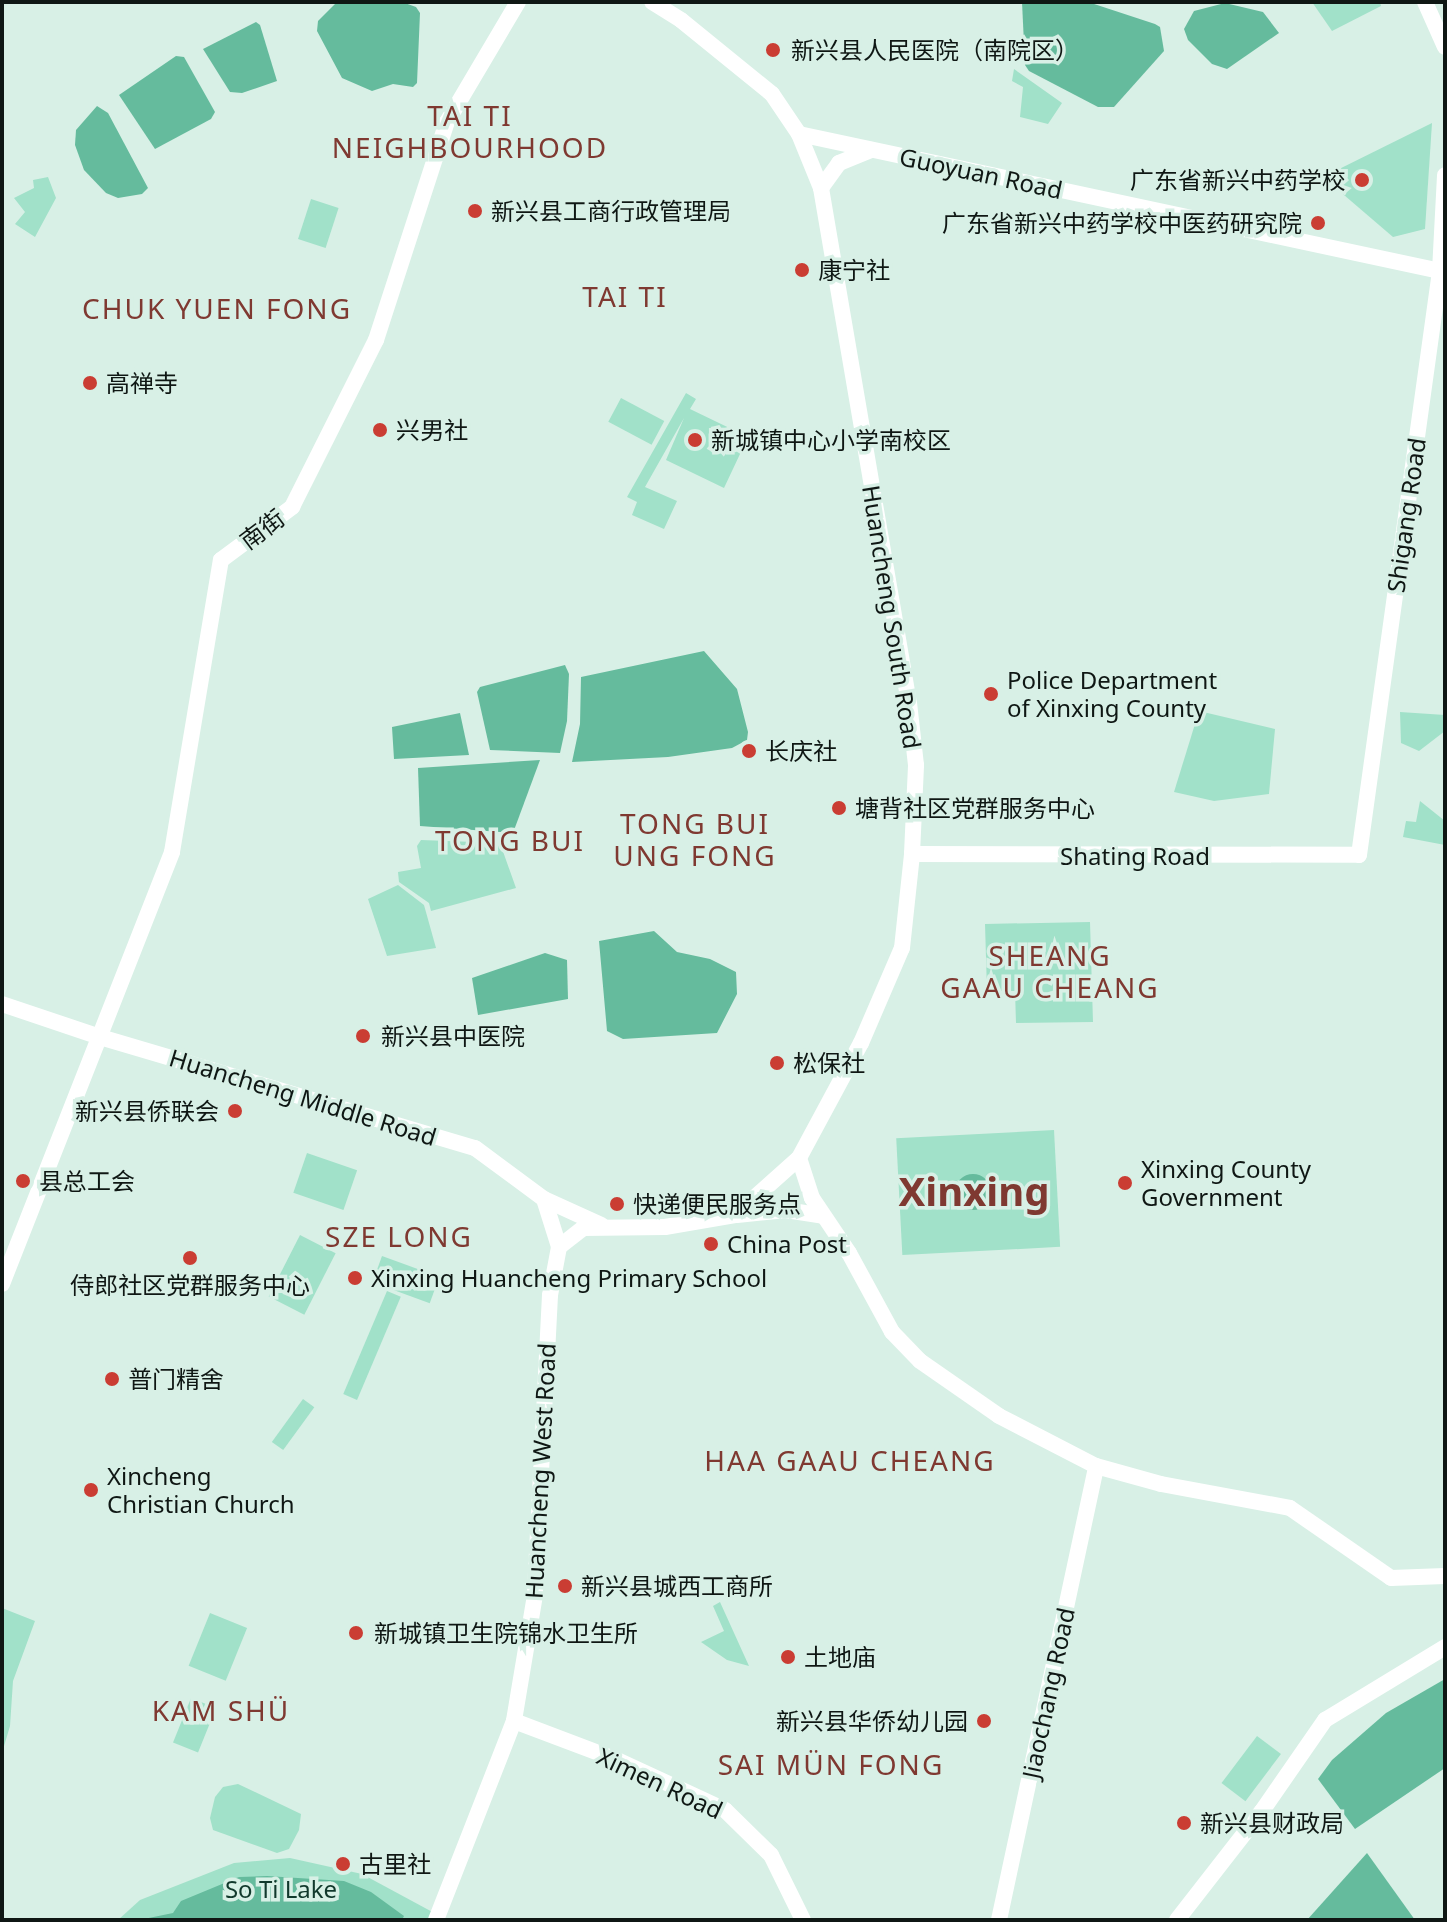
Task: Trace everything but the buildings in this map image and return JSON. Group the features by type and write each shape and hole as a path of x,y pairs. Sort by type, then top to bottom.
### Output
{"street":[{"name":"南街","path":"2,1284 172,852 221,560 292,507 376,340 447,122 518,2"},
{"name":"Huancheng South Road","path":"652,2 681,20 772,94 799,134 821,188 909,703 916,765 912,854 902,948 861,1043 799,1158 735,1215"},
{"path":"1425,2 1445,47"},
{"name":"Guoyuan Road","path":"799,134 1443,272"},
{"path":"821,188 839,163 874,150"},
{"name":"Shigang Road","path":"1359,855 1443,272 1445,175"},
{"name":"Shating Road","path":"912,854 1359,855"},
{"name":"Huancheng Middle Road","path":"2,1004 100,1037 475,1148 544,1199 603,1225"},
{"path":"799,1158 812,1198 849,1253 892,1332 920,1361 999,1416 1096,1466 1161,1484 1290,1508 1391,1578 1445,1576"},
{"path":"544,1199 559,1247 583,1228 603,1225 665,1227 786,1210 822,1216"},
{"name":"Huancheng West Road","path":"436,1920 514,1721 535,1595 550,1295 559,1247"},
{"name":"Jiaochang Road","path":"999,1920 1096,1466"},
{"path":"1177,1920 1262,1811 1325,1720 1445,1647"},
{"name":"Ximen Road","path":"514,1721 617,1760 725,1810 771,1855 803,1920"}],"green space":[{"path":"1312,2 1380,2 1381,6 1332,31"},
{"path":"1014,69 1062,103 1048,124 1020,117 1023,87 1012,81"},
{"path":"1432,123 1425,229 1393,237 1323,177"},
{"path":"48,177 56,198 35,237 15,224 25,212 14,198 34,188 33,180"},
{"path":"311,199 339,208 326,248 298,239"},
{"path":"686,393 696,399 690,409 748,437 724,488 666,460 684,418 645,487 677,501 664,529 632,515 637,502 627,497"},
{"path":"621,398 664,421 652,445 608,422"},
{"path":"1199,711 1275,729 1269,794 1214,801 1174,792"},
{"path":"1400,712 1445,715 1445,731 1419,751 1401,743"},
{"path":"1420,801 1445,821 1445,845 1403,837 1406,821 1416,822"},
{"path":"421,840 500,843 516,888 431,911 429,903 399,882 398,872 421,868 417,846"},
{"path":"398,885 424,905 436,948 387,956 368,899"},
{"path":"1090,922 1093,1022 1016,1023 1015,991 987,991 985,924"},
{"path":"1054,1130 1060,1247 902,1255 896,1138"},
{"path":"307,1153 357,1170 343,1210 293,1193"},
{"path":"300,1235 336,1253 304,1315 269,1296"},
{"path":"382,1256 439,1277 430,1303 372,1282"},
{"path":"387,1291 401,1297 357,1400 343,1394"},
{"path":"303,1399 314,1407 283,1450 272,1442"},
{"path":"720,1602 749,1666 727,1660 701,1642 724,1631 713,1606"},
{"path":"2,1608 35,1621 13,1681 10,1726 2,1753"},
{"path":"210,1613 247,1628 226,1681 189,1666"},
{"path":"191,1698 216,1708 198,1753 173,1743"},
{"path":"1257,1736 1281,1754 1245,1801 1221,1783"},
{"path":"238,1784 301,1814 299,1830 289,1849 277,1853 213,1830 210,1818 215,1797 223,1787"},
{"name":"So Ti Lake","path":"290,1858 362,1874 438,1915 436,1920 118,1920 140,1900 234,1863"}],"shaded area":[{"path":"337,2 402,2 416,7 420,13 417,83 413,87 393,84 372,91 342,78 317,31 318,21"},
{"path":"1022,2 1088,2 1155,24 1160,27 1164,51 1114,107 1098,107 1029,71 1025,65"},
{"path":"1225,3 1263,12 1279,33 1227,69 1212,64 1188,40 1184,29 1194,11"},
{"path":"256,22 260,25 277,81 242,93 230,92 203,49"},
{"path":"176,56 184,57 215,112 211,119 155,149 119,95"},
{"path":"97,106 108,113 148,188 142,194 118,198 106,193 84,170 75,145 76,130"},
{"path":"704,651 737,689 748,732 747,740 732,748 668,757 572,762 580,724 581,677"},
{"path":"565,665 569,674 567,721 560,753 490,750 477,692 480,687"},
{"path":"460,713 469,755 394,759 392,727"},
{"path":"540,760 513,833 420,826 418,768"},
{"path":"654,931 677,952 710,959 736,972 737,994 717,1033 623,1039 607,1031 599,941"},
{"path":"545,953 567,960 568,999 478,1015 472,978"},
{"path":"973,1174 986,1179 991,1192 986,1205 973,1210 960,1205 955,1192 960,1179"},
{"path":"1445,1679 1445,1768 1355,1829 1318,1779 1332,1760 1386,1713"},
{"path":"1367,1853 1415,1920 1307,1920"},
{"name":"So Ti Lake","path":"239,1877 344,1881 371,1892 404,1916 402,1920 139,1920 173,1913 181,1901"}],"place":[{"name":"新兴县人民医院（南院区）","path":"773,50"},
{"name":"广东省新兴中药学校","path":"1362,180"},
{"name":"新兴县工商行政管理局","path":"475,211"},
{"name":"广东省新兴中药学校中医药研究院","path":"1318,223"},
{"name":"康宁社","path":"802,270"},
{"name":"高禅寺","path":"90,383"},
{"name":"兴男社","path":"380,430"},
{"name":"新城镇中心小学南校区","path":"695,440"},
{"name":"Police Department of Xinxing County","path":"991,694"},
{"name":"长庆社","path":"749,751"},
{"name":"塘背社区党群服务中心","path":"839,808"},
{"name":"新兴县中医院","path":"363,1036"},
{"name":"松保社","path":"777,1063"},
{"name":"新兴县侨联会","path":"235,1111"},
{"name":"县总工会","path":"23,1181"},
{"name":"Xinxing County Government","path":"1125,1183"},
{"name":"快递便民服务点","path":"617,1204"},
{"name":"China Post","path":"711,1244"},
{"name":"侍郎社区党群服务中心","path":"190,1258"},
{"name":"Xinxing Huancheng Primary School","path":"355,1278"},
{"name":"普门精舍","path":"112,1379"},
{"name":"Xincheng Christian Church","path":"91,1490"},
{"name":"新兴县城西工商所","path":"565,1586"},
{"name":"新城镇卫生院锦水卫生所","path":"356,1633"},
{"name":"土地庙","path":"788,1657"},
{"name":"新兴县华侨幼儿园","path":"984,1721"},
{"name":"新兴县财政局","path":"1184,1823"},
{"name":"古里社","path":"343,1864"}],"district":[{"name":"TAI TI NEIGHBOURHOOD","path":"470,131"},
{"name":"TAI TI","path":"625,296"},
{"name":"CHUK YUEN FONG","path":"217,308"},
{"name":"TONG BUI UNG FONG","path":"695,839"},
{"name":"TONG BUI","path":"510,840"},
{"name":"SHEANG GAAU CHEANG","path":"1050,971"},
{"name":"Xinxing","path":"974,1191"},
{"name":"SZE LONG","path":"399,1236"},
{"name":"HAA GAAU CHEANG","path":"850,1460"},
{"name":"KAM SHÜ","path":"221,1710"},
{"name":"SAI MÜN FONG","path":"831,1764"}]}
